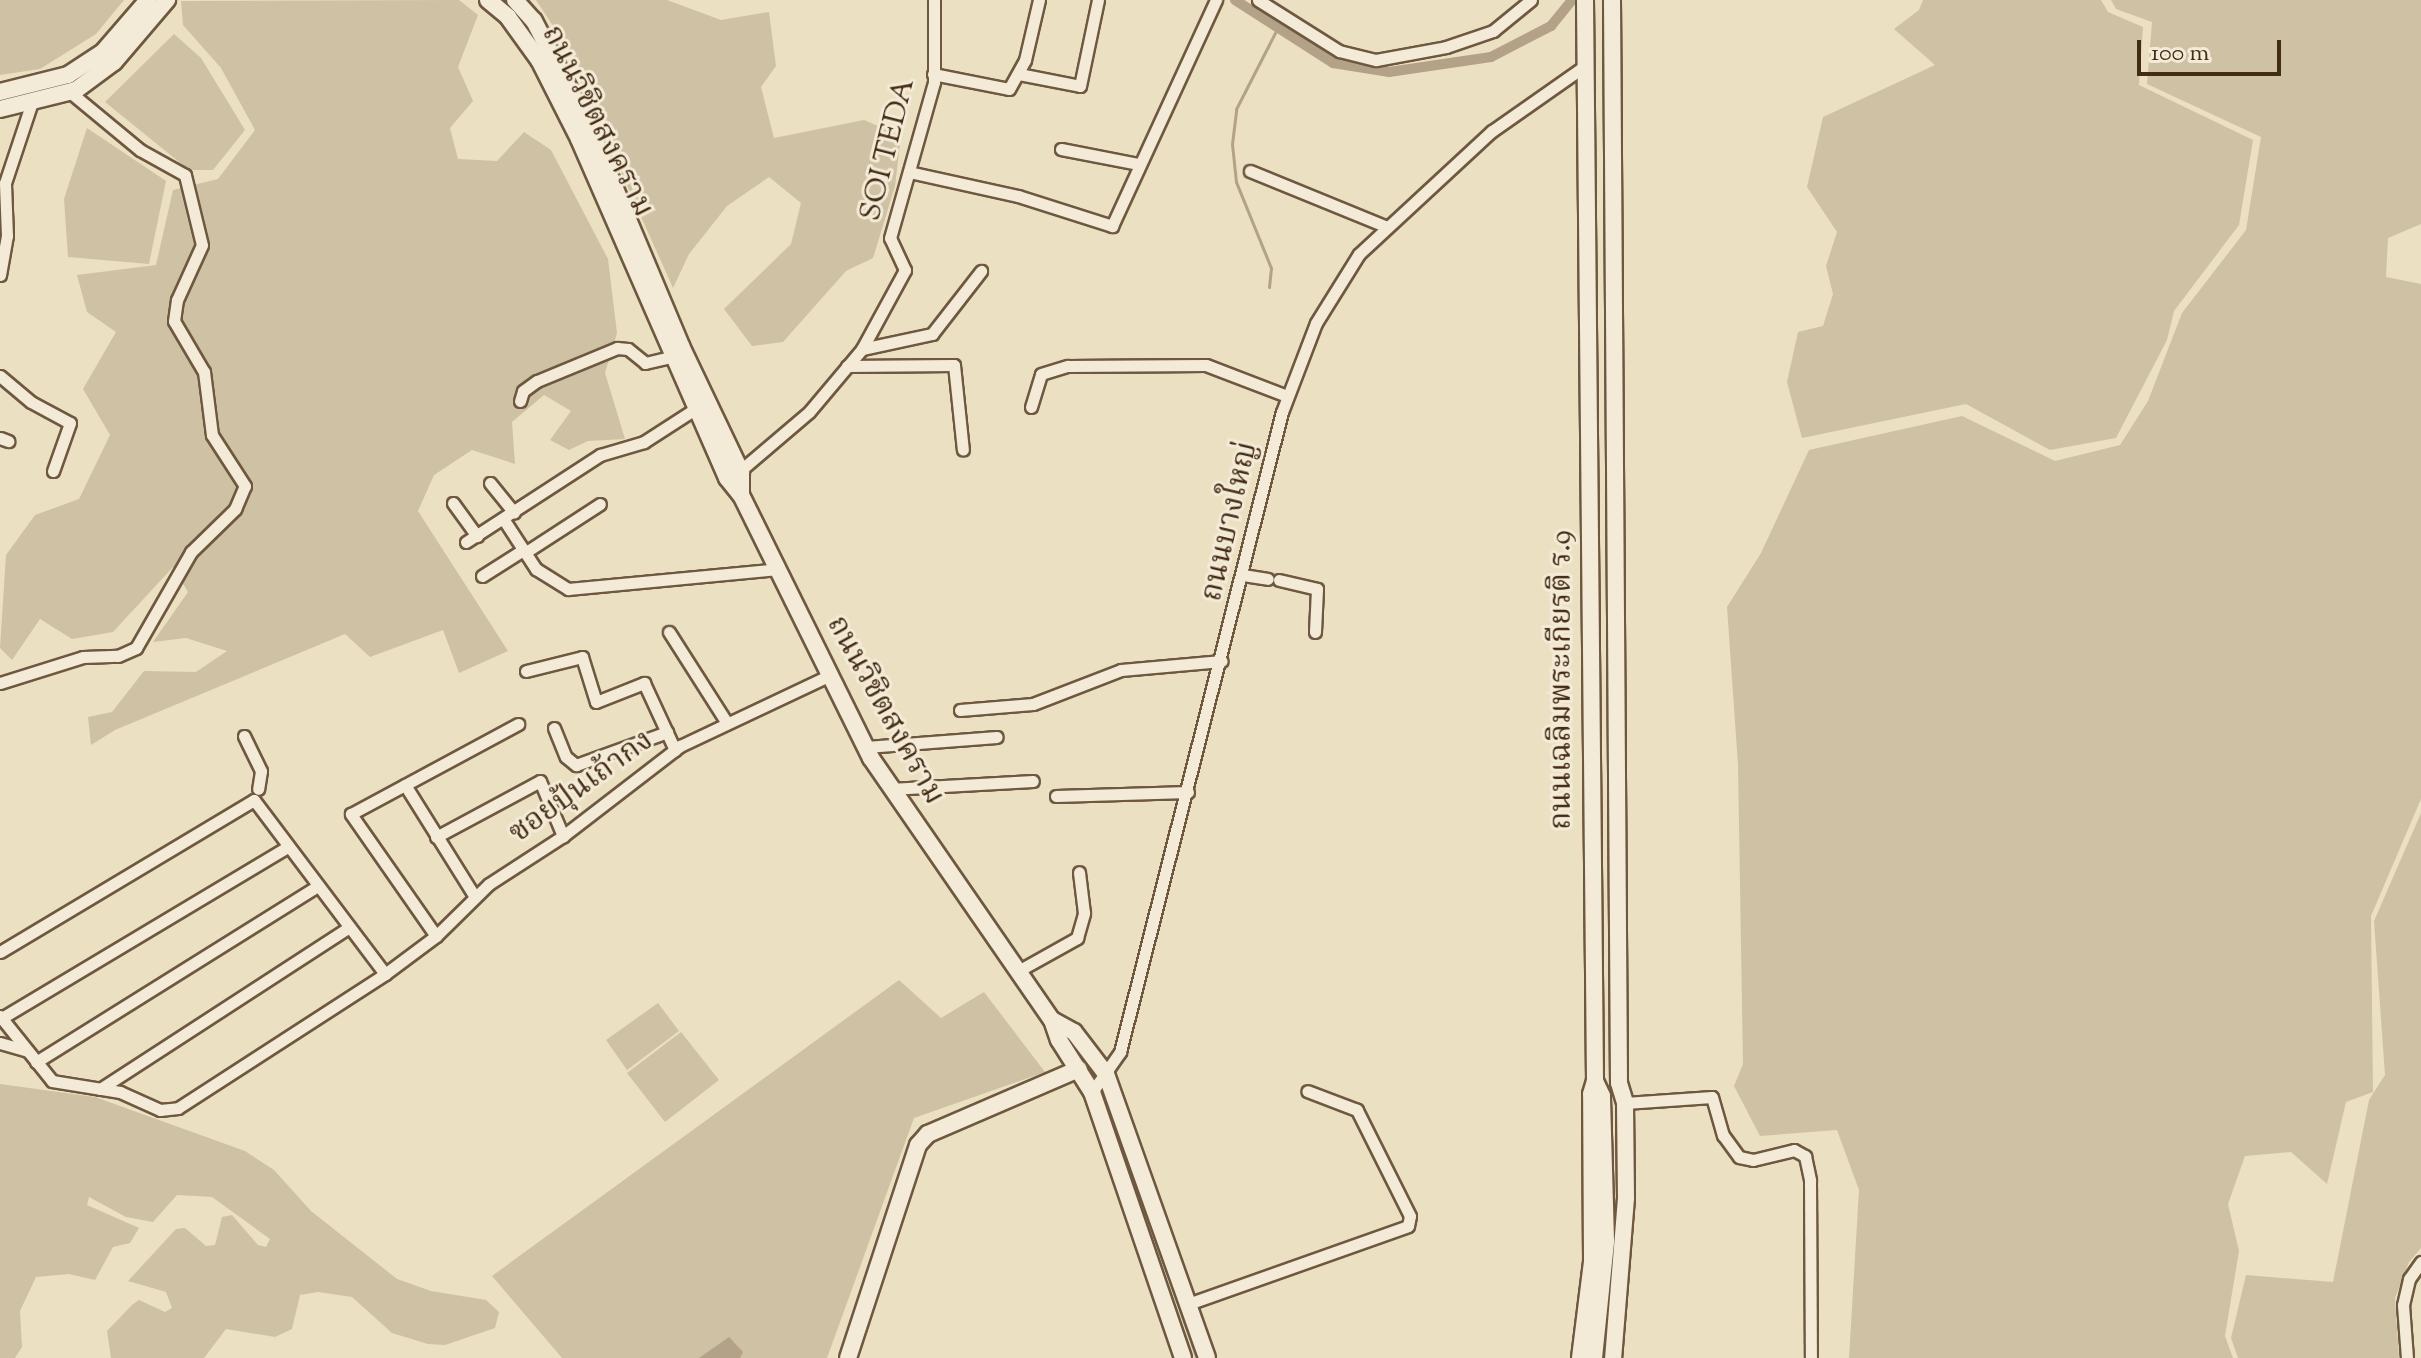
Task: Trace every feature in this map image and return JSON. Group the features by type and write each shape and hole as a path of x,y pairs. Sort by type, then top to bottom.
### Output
{"main road":[{"path":"0,92 68,75 103,52 148,0"},
{"path":"0,109 31,105 70,92 114,62 167,0"},
{"name":"ถนนวิชิตสงคราม","path":"488,0 508,17 546,73 626,243 695,409 734,475"},
{"name":"ถนนวิชิตสงคราม","path":"515,0 534,21 590,129 741,495 866,747 890,790 1052,1020 1059,1040 1092,1092 1183,1358"},
{"name":"ถนนเฉลิมพระเกียรติ ร.9","path":"1580,1358 1592,1261 1591,1094 1595,1081 1585,0"},
{"name":"ถนนเฉลิมพระเกียรติ ร.9","path":"1612,0 1619,1083 1625,1103 1625,1238 1613,1358"},
{"name":"ถนนวิชิตสงคราม","path":"1052,1020 1074,1032 1106,1074 1207,1358"},
{"path":"848,1358 918,1145 928,1134 1079,1069"},
{"path":"1594,1358 1606,1241 1602,1096 1595,1081"},
{"path":"1604,1358 1613,1271 1613,1096 1619,1083"}],"street":[{"name":"SOI TEDA","path":"734,475 809,412 862,349 905,270 890,238 933,74 934,0"},
{"path":"933,74 1000,91 1012,87 1019,74 1039,0"},
{"path":"1019,74 1080,86 1098,0"},
{"path":"909,172 1018,196 1112,226 1216,0"},
{"path":"1258,0 1339,51 1376,60 1446,47 1493,31 1525,2"},
{"name":"ถนนบางใหญ่","path":"1092,1092 1120,1052 1287,396 1316,323 1359,254 1387,227 1492,131 1585,66"},
{"path":"0,683 83,657 118,656 136,648 191,552 235,509 245,486 212,435 204,372 174,321 177,300 202,245 199,221 185,175 140,150 70,92"},
{"path":"0,275 7,236 2,216 5,183 31,105"},
{"path":"1061,149 1138,164"},
{"path":"1250,171 1387,227"},
{"path":"862,349 932,334 981,271"},
{"path":"520,401 523,391 537,381 617,348 630,350 645,363 671,357"},
{"path":"847,366 954,365 963,450"},
{"path":"1031,407 1041,374 1068,366 1203,365 1287,396"},
{"path":"0,376 31,402 70,423 53,471"},
{"path":"466,542 600,455 644,442 695,409"},
{"path":"490,483 536,569 568,589 778,569"},
{"path":"453,503 477,536"},
{"path":"482,576 600,504"},
{"path":"1243,575 1317,589 1315,632"},
{"path":"669,632 727,723"},
{"path":"526,671 582,657 596,702 644,683 675,750"},
{"path":"960,710 1033,704 1121,670 1222,661"},
{"name":"ซอยปุ้นเถ้ากง","path":"36,1062 58,1084 100,1089 160,1110 178,1108 385,974 436,936 475,897 563,836 675,750 830,675"},
{"path":"436,936 351,814 518,724"},
{"path":"554,728 566,757 576,765 667,732"},
{"path":"244,736 262,773 258,789"},
{"path":"866,747 997,737"},
{"path":"436,837 540,781 563,836"},
{"path":"890,790 1033,781"},
{"path":"405,785 475,897"},
{"path":"1056,796 1188,792"},
{"path":"0,952 254,800 316,887 385,974"},
{"path":"287,847 1,1017 36,1062 316,887"},
{"path":"1018,971 1077,938 1084,913 1079,872"},
{"path":"100,1089 349,927"},
{"path":"0,1043 28,1051"},
{"path":"1188,1304 1408,1226 1410,1216 1357,1110 1307,1091"},
{"path":"1625,1103 1712,1097 1723,1135 1739,1157 1753,1160 1794,1150 1805,1156 1810,1193 1811,1358"},
{"path":"2407,1358 2403,1305 2409,1279 2421,1262"}],"shaded area":[{"path":"0,0 124,0 96,34 40,69 0,75"},
{"path":"459,0 478,15 458,67 473,101 450,128 458,159 497,161 524,132 551,150 608,259 617,333 605,373 625,439 588,441 569,450 550,440 571,411 544,395 512,422 515,464 472,450 434,475 418,511 508,651 459,673 443,630 370,657 345,634 115,730 91,745 88,717 112,712 144,671 196,672 227,651 186,638 153,642 188,592 173,567 113,632 72,639 40,619 12,660 0,648 6,555 35,515 79,499 110,435 83,389 116,332 87,312 77,275 156,265 173,190 218,179 255,130 221,68 183,25 181,1"},
{"path":"536,0 667,0 721,20 769,12 776,66 761,87 774,138 864,120 901,136 895,186 873,258 846,271 783,342 752,346 724,309 791,244 801,203 769,177 727,206 689,254 673,288 561,38"},
{"path":"1923,0 2101,0 2108,12 2143,27 2139,85 2253,140 2239,225 2174,311 2167,340 2116,438 2050,450 1966,404 1802,438 1787,382 1798,332 1823,326 1833,294 1826,266 1837,232 1807,187 1823,117 1935,65 1894,29 1919,10"},
{"path":"2111,0 2421,0 2421,224 2388,238 2386,277 2421,284 2421,799 2371,916 2373,1092 2346,1102 2327,1184 2291,1152 2245,1156 2228,1204 2239,1251 2225,1336 2233,1358 1849,1358 1859,1190 1837,1130 1760,1136 1734,1086 1743,1064 1738,765 1727,607 1761,553 1809,450 1962,416 2055,461 2120,445 2148,401 2182,313 2246,230 2261,137 2147,84 2152,22 2116,9"},
{"path":"174,34 201,58 245,130 213,170 189,170 105,102"},
{"path":"87,128 166,181 149,264 68,257 64,199"},
{"path":"2421,813 2421,1248 2409,1262 2395,1298 2399,1358 2238,1358 2231,1338 2246,1275 2333,1282 2369,1100 2385,1075 2374,921"},
{"path":"899,980 941,1018 984,992 1045,1072 914,1118 827,1358 562,1358 492,1276"},
{"path":"658,1003 679,1031 627,1070 606,1040"},
{"path":"681,1032 719,1080 665,1122 627,1073"},
{"path":"0,1084 95,1097 245,1151 274,1170 311,1211 397,1279 431,1291 486,1300 499,1312 495,1328 445,1345 428,1344 392,1333 352,1297 318,1292 300,1295 292,1329 275,1337 226,1329 204,1358 111,1358 107,1331 132,1305 139,1300 165,1312 172,1308 166,1292 128,1281 176,1229 185,1228 206,1246 215,1245 222,1217 232,1215 258,1245 266,1247 270,1239 212,1197 177,1195 153,1222 126,1217 89,1197 87,1205 139,1228 130,1243 113,1247 95,1280 69,1274 36,1277 20,1311 22,1347 15,1358 0,1358"},
{"path":"1106,1095 1198,1358 1195,1358"},
{"path":"729,1337 743,1352 740,1358 699,1358"}],"waterway":[{"path":"1235,0 1333,63 1389,72 1491,57 1551,26 1572,0"},
{"path":"1269,287 1271,268 1236,182 1232,144 1236,109 1278,27"}]}
